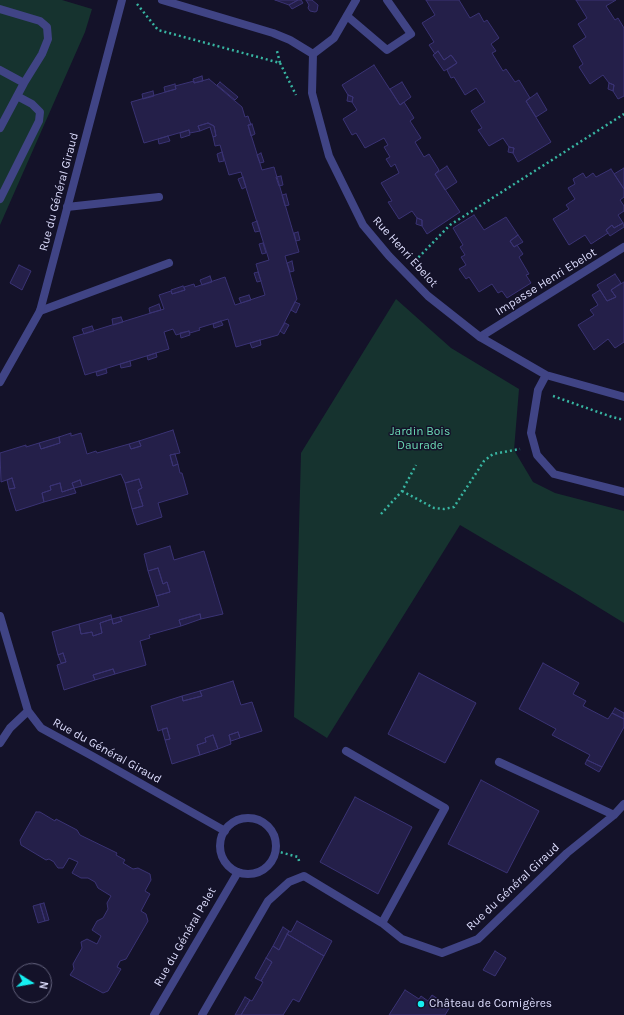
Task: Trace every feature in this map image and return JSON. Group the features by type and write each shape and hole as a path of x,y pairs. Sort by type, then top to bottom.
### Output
{"street":[{"name":"Rue du Général Giraud","path":"0,382 40,311 122,0"},
{"path":"162,0 273,33 290,40 313,54 334,38 356,0"},
{"path":"347,16 387,50 411,34 387,0"},
{"path":"0,8 40,21 47,27 48,39 42,54 24,83 0,128"},
{"name":"Rue Henri Ebelot","path":"313,54 312,93 329,156 363,225 389,256 428,296 480,338 546,375 624,397"},
{"path":"0,70 24,83"},
{"path":"0,199 39,121 40,112 32,104 17,96"},
{"path":"67,207 159,197"},
{"name":"Impasse Henri Ebelot","path":"480,338 624,248"},
{"path":"40,311 169,264"},
{"path":"546,375 538,390 531,433 536,455 554,474 624,492"},
{"name":"Rue du Général Giraud","path":"0,616 28,711 41,728 94,756 225,831"},
{"path":"0,743 10,728 28,711"},
{"path":"346,751 445,808 382,923"},
{"path":"499,762 614,815"},
{"name":"Rue du Général Giraud","path":"202,1015 268,901 289,882 304,876 382,923 402,939 442,953 478,939 568,853 614,815 624,804"},
{"path":"252,819 268,826 276,842 276,851 268,866 262,870 250,874 238,872 231,868 225,862 220,846 225,831 230,825 237,821 252,819"},
{"name":"Rue du Général Pelet","path":"154,1015 238,872"}],"path":[{"path":"134,0 158,30 280,63 273,33"},
{"path":"405,272 450,225 624,114"},
{"path":"402,490 434,508 444,509 454,507 484,461 493,454 534,446"},
{"path":"381,514 402,490 416,465"},
{"path":"276,851 298,857"}],"green space":[{"path":"0,0 62,0 92,9 85,32 0,225"},
{"name":"Jardin Bois Daurade","path":"396,299 451,348 519,389 514,450 533,482 555,493 624,511 624,623 460,525 327,738 294,717 301,453"}],"building":[{"path":"275,0 298,0 289,5"},
{"path":"301,0 303,3 292,9 289,5"},
{"path":"306,0 312,0 318,5 317,11 310,11"},
{"path":"426,0 459,0 470,18 479,13 484,22 487,20 499,38 491,44 496,51 492,53 503,71 506,69 515,82 519,80 530,98 526,101 551,142 518,162 513,153 514,148 509,147 503,138 489,146 478,130 482,128 471,111 485,102 476,88 465,95 454,77 451,78 447,70 457,63 451,55 444,60 438,51 435,54 429,45 434,42 422,23 435,15"},
{"path":"576,0 616,0 606,6 615,20 618,18 624,28 624,96 618,99 613,91 614,85 609,83 603,75 590,84 579,67 583,64 573,46 586,37 578,24 587,18"},
{"path":"438,51 444,60 451,55 457,63 444,71 433,55"},
{"path":"374,65 400,105 404,102 414,118 410,121 421,138 415,142 424,157 429,154 439,170 435,174 460,212 427,234 422,226 422,220 417,218 412,211 399,219 388,202 392,201 381,183 399,173 395,164 391,167 386,159 390,157 384,147 388,145 384,138 365,148 356,133 352,135 343,119 357,110 352,102 353,97 348,95 342,85"},
{"path":"202,76 203,81 194,83 193,79"},
{"path":"209,79 242,107 245,117 248,116 251,125 248,125 262,170 274,167 299,252 285,256 297,299 278,335 236,347 228,319 199,328 200,330 190,333 189,331 176,335 173,329 164,332 169,349 85,375 73,337 164,309 159,295 171,291 172,294 185,290 184,287 194,284 195,287 225,277 235,305 265,295 256,264 269,260 241,172 229,175 220,145 215,146 213,137 216,136 214,126 208,123 198,126 200,131 190,133 189,130 144,143 131,102 176,89 175,86"},
{"path":"220,82 238,97 235,100 217,85"},
{"path":"402,82 411,97 400,105 390,89"},
{"path":"609,83 614,85 613,91 608,89"},
{"path":"175,84 176,89 165,92 164,87"},
{"path":"153,91 154,96 143,99 142,94"},
{"path":"537,93 547,110 536,117 526,101"},
{"path":"348,95 353,97 352,102 347,101"},
{"path":"208,123 214,126 216,136 213,137 210,127 200,131 198,126"},
{"path":"252,124 255,134 251,136 248,125"},
{"path":"189,130 190,135 181,138 180,133"},
{"path":"168,136 170,141 159,144 158,139"},
{"path":"509,147 514,148 513,153 508,152"},
{"path":"222,152 224,161 219,162 217,154"},
{"path":"261,153 264,162 260,163 257,155"},
{"path":"447,166 457,182 445,190 435,174"},
{"path":"624,168 624,189 614,174"},
{"path":"611,169 624,189 624,197 620,200 624,206 624,211 618,215 623,223 614,228 612,225 606,230 608,233 591,244 585,235 569,245 553,219 569,209 566,205 575,199 568,188 575,184 573,179 583,173 586,178 593,173 596,177"},
{"path":"281,176 283,185 279,186 276,177"},
{"path":"243,177 246,187 242,189 238,179"},
{"path":"286,194 289,205 285,206 282,195"},
{"path":"474,215 484,230 506,217 518,235 510,241 514,247 517,245 523,254 519,257 529,274 526,275 531,283 507,298 502,291 498,293 492,284 479,292 469,277 466,279 459,269 466,265 461,257 465,255 460,247 463,245 453,228"},
{"path":"417,218 422,220 422,226 416,224"},
{"path":"257,221 260,231 255,232 252,223"},
{"path":"623,223 624,227 610,236 606,230 612,225 614,228"},
{"path":"298,232 300,240 296,241 294,233"},
{"path":"518,235 523,242 514,247 510,241"},
{"path":"263,243 266,253 262,254 259,244"},
{"path":"292,261 294,271 290,272 287,263"},
{"path":"19,265 31,271 22,290 10,283"},
{"path":"258,272 261,281 257,282 254,273"},
{"path":"615,274 621,283 611,290 616,297 607,301 597,285"},
{"path":"210,276 212,282 202,285 200,280"},
{"path":"624,282 624,342 615,348 608,339 594,350 578,325 594,315 590,310 598,305 592,295 600,290 607,301 616,297 611,290"},
{"path":"183,286 185,290 172,294 171,290"},
{"path":"249,295 251,300 241,303 239,298"},
{"path":"295,302 300,304 296,313 291,310"},
{"path":"159,304 161,310 150,313 149,308"},
{"path":"121,317 123,322 113,325 112,319"},
{"path":"221,321 223,325 214,328 213,324"},
{"path":"285,323 289,325 284,334 280,331"},
{"path":"92,326 94,331 84,334 82,329"},
{"path":"189,331 190,335 181,338 180,333"},
{"path":"260,340 261,345 252,348 250,343"},
{"path":"156,353 157,357 148,360 147,356"},
{"path":"130,361 131,366 121,368 120,364"},
{"path":"106,369 107,373 97,376 96,372"},
{"path":"173,430 180,453 170,455 173,466 178,464 188,494 158,503 162,517 137,525 132,509 143,506 138,490 142,488 139,479 125,483 121,474 82,486 80,480 72,483 74,488 62,492 60,483 50,486 51,490 42,493 44,502 16,511 9,489 15,488 12,478 1,482 0,453 26,445 26,447 39,443 41,449 60,443 59,437 71,433 71,436 81,433 87,454 96,451 97,453 129,444 131,449 141,446 139,441"},
{"path":"59,437 60,443 41,449 39,443"},
{"path":"139,441 141,446 131,449 129,444"},
{"path":"175,454 178,464 173,466 170,455"},
{"path":"12,478 15,488 9,489 7,480"},
{"path":"139,479 142,488 138,490 143,506 132,509 125,483"},
{"path":"80,480 82,486 74,488 72,483"},
{"path":"60,483 62,492 74,488 76,493 44,502 42,493 51,490 50,486"},
{"path":"170,546 174,560 204,551 223,614 201,619 200,614 179,620 181,626 149,635 150,638 140,641 146,665 115,674 113,669 93,675 95,680 64,690 57,665 66,662 63,653 58,655 52,632 79,624 81,634 92,632 93,636 102,633 100,623 112,619 113,624 122,621 120,617 159,606 156,596 170,592 167,582 163,584 158,568 148,571 144,554"},
{"path":"158,568 163,584 167,582 170,592 156,596 148,571"},
{"path":"200,614 201,619 181,626 179,620"},
{"path":"111,615 112,619 100,623 102,633 93,636 92,632 81,634 79,624"},
{"path":"120,617 122,621 113,624 112,619"},
{"path":"63,653 66,662 61,663 58,655"},
{"path":"543,663 579,683 573,694 586,701 583,706 608,719 612,713 624,719 624,727 602,767 587,760 590,755 552,735 556,729 519,709"},
{"path":"113,669 115,674 95,680 93,675"},
{"path":"419,673 476,703 445,763 388,734"},
{"path":"233,681 241,705 252,702 262,731 240,738 238,732 229,735 231,744 218,749 213,735 205,738 206,742 197,745 200,755 172,764 165,740 170,739 167,728 158,731 151,706 182,696 183,701 202,696 200,691"},
{"path":"200,691 202,696 183,701 182,696"},
{"path":"615,708 624,713 624,719 612,713"},
{"path":"167,728 170,739 165,740 162,729"},
{"path":"238,732 240,738 231,741 229,735"},
{"path":"213,735 218,749 200,755 197,745 206,742 205,738"},
{"path":"587,760 602,767 599,772 585,764"},
{"path":"481,780 539,811 507,873 448,844"},
{"path":"355,797 412,827 378,894 320,862"},
{"path":"36,812 40,812 55,821 56,819 77,830 80,835 117,853 116,855 125,860 123,863 133,869 138,868 150,874 151,880 145,891 150,894 141,911 146,914 148,921 126,959 120,961 117,967 121,969 108,991 103,993 70,975 74,969 73,964 82,948 81,942 87,939 97,944 101,936 92,930 97,921 103,918 108,909 107,903 111,896 98,888 95,882 88,878 81,878 72,873 78,862 69,858 63,868 58,868 54,862 49,859 46,860 21,845 20,840"},
{"path":"44,903 49,920 45,921 40,904"},
{"path":"40,904 45,921 38,923 33,906"},
{"path":"297,921 332,941 324,956 287,934 289,931 291,932"},
{"path":"283,927 289,931 279,950 273,946"},
{"path":"287,934 324,956 299,1002 293,999 283,1015 241,1015 250,1000 252,1001 272,962 266,958 273,946 279,950"},
{"path":"495,951 506,958 495,976 483,970"},
{"path":"266,958 272,962 261,981 255,978"},
{"name":"Château de Comigères","path":"405,990 419,999 421,996 428,1001 432,995 450,1007 445,1015 389,1015"},
{"path":"245,997 250,1000 241,1015 235,1015"}],"place":[{"name":"Château de Comigères","path":"421,1004"}]}
